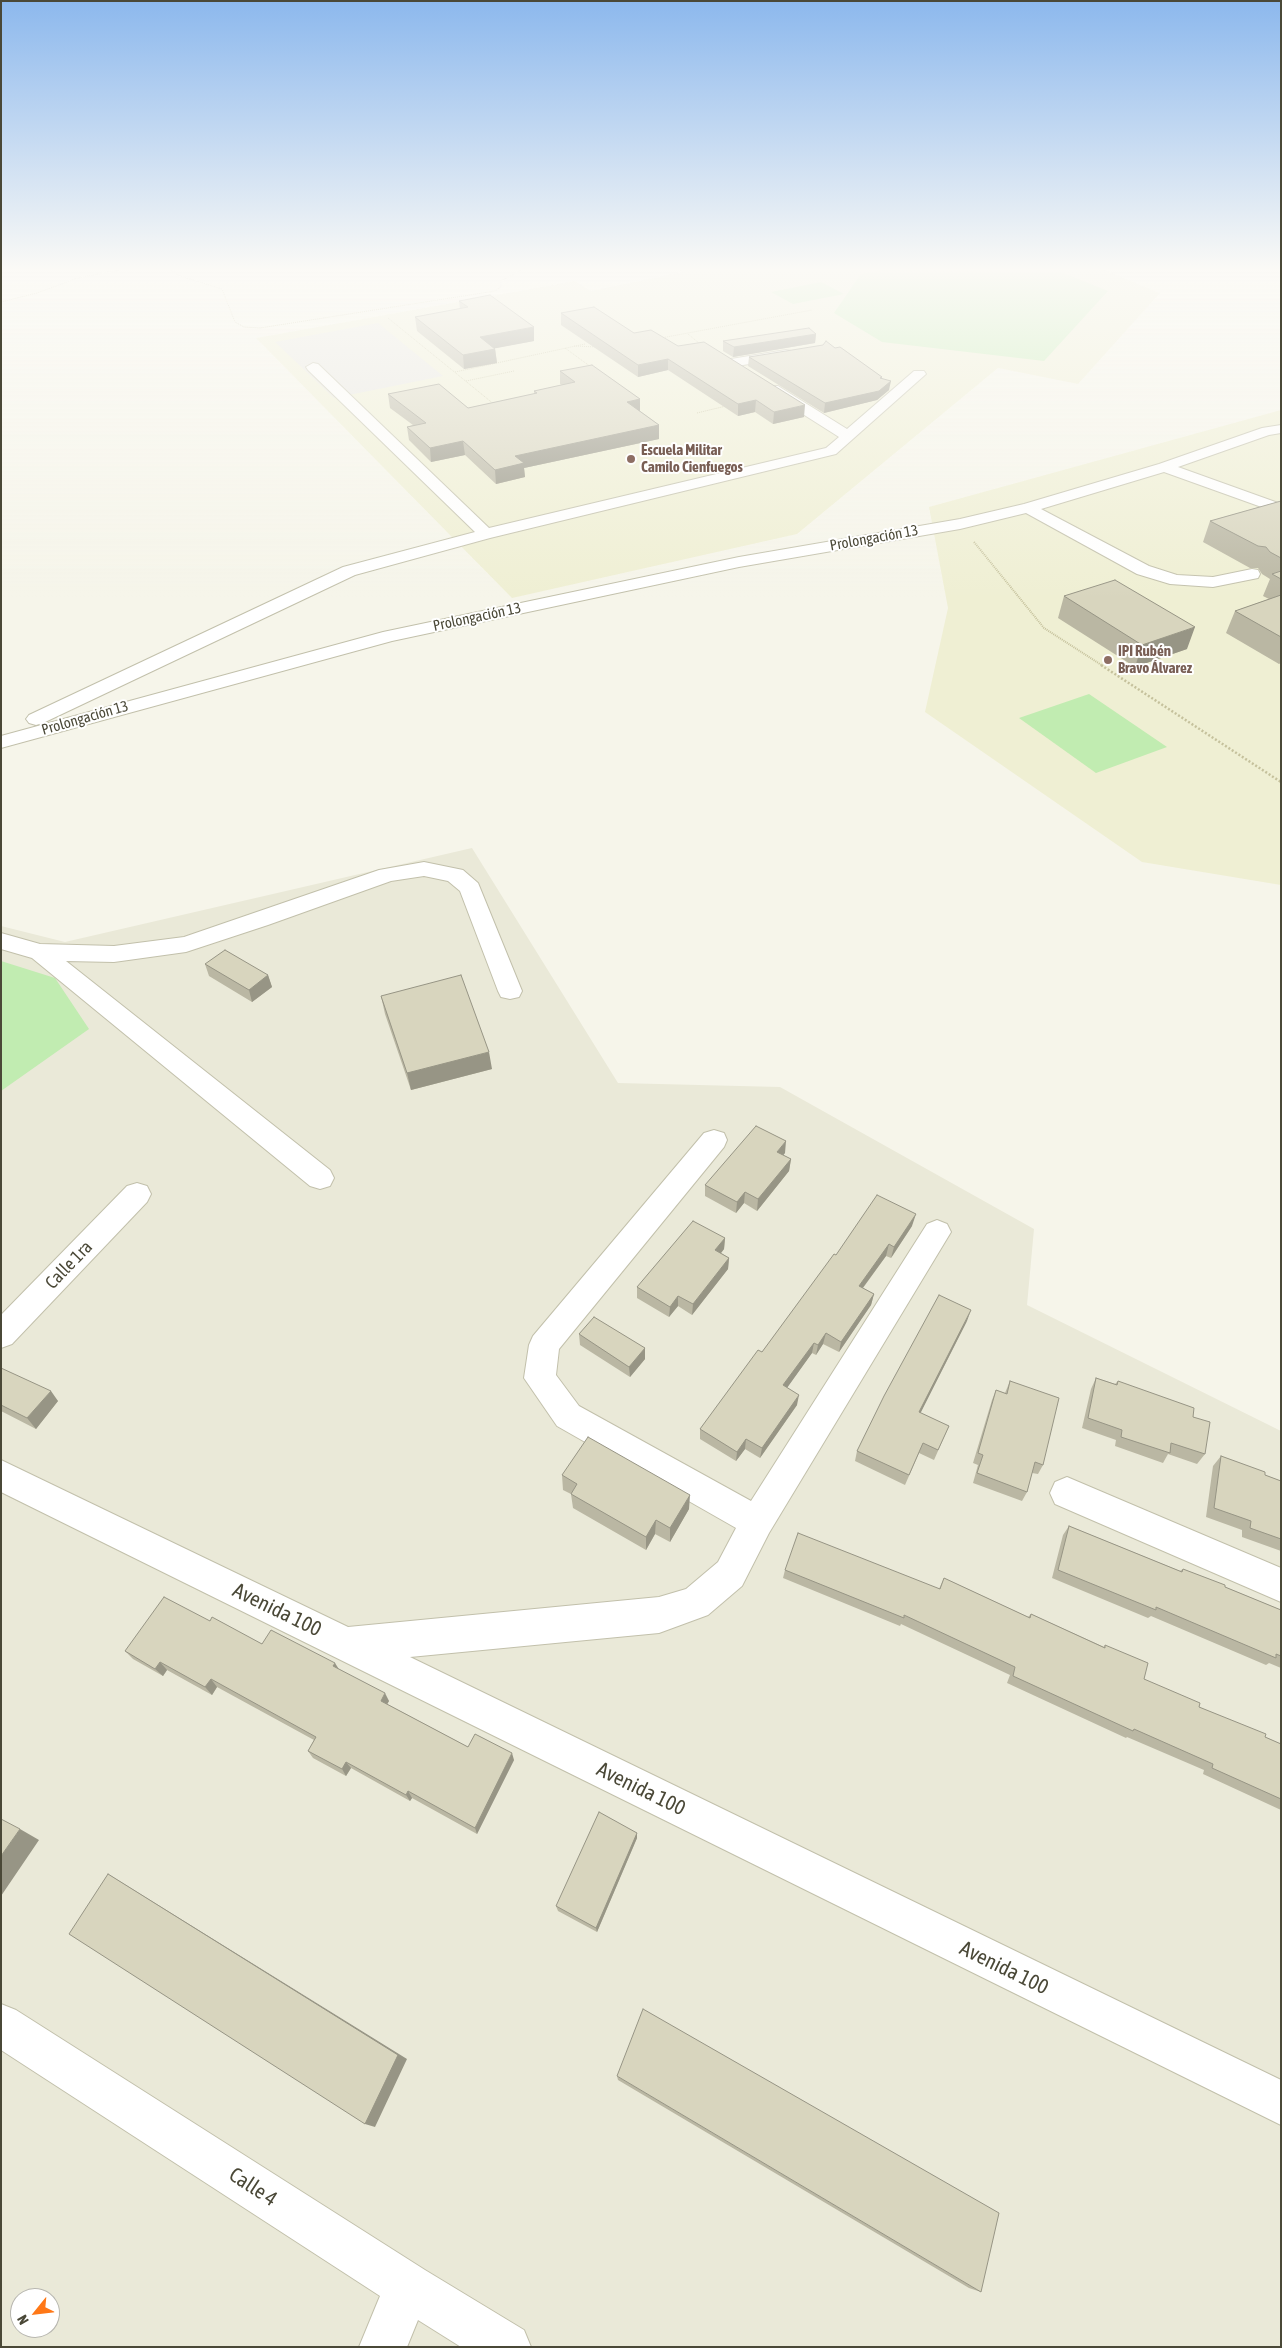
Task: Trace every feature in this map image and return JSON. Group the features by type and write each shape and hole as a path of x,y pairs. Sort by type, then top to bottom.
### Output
{"street":[{"path":"326,380 486,534"},
{"path":"1,735 341,575 397,557 486,534 831,451 913,380"},
{"path":"764,384 848,436"},
{"name":"Prolongación 13","path":"1,742 389,636 739,562 960,524 1028,508 1164,466 1267,431 1281,429"},
{"path":"1164,466 1279,507"},
{"path":"1028,508 1143,570 1176,580 1213,582 1252,574"},
{"path":"1,941 40,952 114,954 186,944 387,875 424,868 454,875 470,888 510,991"},
{"path":"40,952 320,1178"},
{"path":"714,1140 544,1345 540,1378 568,1416 757,1522"},
{"name":"Calle 1ra","path":"1,1335 137,1194"},
{"path":"348,1645 659,1615 696,1603 730,1574 757,1522 937,1232"},
{"name":"Avenida 100","path":"1,1475 1281,2103"},
{"path":"1067,1493 1281,1585"},
{"name":"Calle 4","path":"1,2024 408,2287 506,2347"},
{"path":"383,2347 408,2287"}],"path":[{"path":"466,381 473,380"},
{"path":"466,381 497,406"},
{"path":"697,413 780,394"},
{"path":"960,524 1044,628 1281,782"}],"shaded area":[{"path":"297,380 984,380 797,534 512,598"},
{"path":"315,380 425,380 334,398"},
{"path":"1056,380 1082,380 1078,384"},
{"name":"IPI Rubén Bravo Álvarez","path":"1281,410 1281,885 1142,862 925,712 948,608 929,507"},
{"path":"472,848 618,1083 780,1087 1034,1229 1027,1305 1281,1431 1281,2347 1,2347 1,926 65,942"}],"green space":[{"path":"1089,694 1167,747 1096,773 1019,718"},
{"path":"1,961 55,978 89,1029 1,1091"}],"building":[{"path":"572,380 613,380 640,399 627,402 659,425 515,456 524,463 495,470 463,441 430,448 407,427 426,423 388,394 439,384 468,408 537,393 534,391 575,382"},
{"path":"700,380 764,380 805,405 774,412 756,400 738,404"},
{"path":"786,380 891,381 879,391 825,403"},
{"path":"1281,501 1281,558 1270,552 1266,547 1258,546 1210,521"},
{"path":"1281,571 1281,579 1272,574"},
{"path":"1115,580 1195,627 1142,645 1064,596"},
{"path":"1281,595 1281,637 1235,611"},
{"path":"225,950 268,975 249,990 205,964"},
{"path":"461,975 489,1052 407,1073 381,996"},
{"path":"756,1126 786,1141 777,1152 791,1159 758,1199 745,1192 737,1202 705,1185"},
{"path":"877,1195 916,1214 894,1247 889,1244 859,1286 874,1294 841,1342 826,1333 818,1345 814,1343 783,1385 799,1395 762,1448 746,1439 737,1452 700,1429 758,1350 762,1352 834,1254 836,1255"},
{"path":"693,1221 725,1238 715,1250 729,1258 693,1304 678,1296 670,1307 637,1287"},
{"path":"939,1295 971,1310 919,1412 949,1426 938,1450 923,1443 909,1475 857,1451 884,1396"},
{"path":"594,1317 645,1348 629,1367 579,1334"},
{"path":"1,1368 51,1391 27,1418 1,1405"},
{"path":"1096,1378 1117,1385 1118,1381 1194,1408 1193,1417 1210,1422 1205,1454 1171,1443 1170,1453 1121,1437 1122,1430 1088,1418"},
{"path":"1010,1381 1059,1398 1043,1465 1035,1462 1027,1492 977,1473 983,1455 978,1453 996,1390 1007,1394"},
{"path":"588,1437 690,1495 670,1528 656,1520 646,1537 571,1494 577,1484 562,1475"},
{"path":"1221,1456 1265,1472 1265,1475 1281,1481 1281,1539 1250,1528 1251,1521 1214,1508"},
{"path":"1069,1526 1182,1572 1183,1569 1225,1585 1225,1587 1281,1610 1281,1656 1276,1654 1276,1658 1156,1607 1156,1610 1058,1570"},
{"path":"798,1533 940,1589 944,1578 1030,1618 1031,1614 1105,1648 1105,1645 1148,1663 1144,1679 1200,1703 1199,1707 1266,1734 1265,1737 1281,1744 1281,1799 1212,1768 1213,1764 1134,1729 1133,1731 1013,1676 1015,1667 904,1615 904,1618 785,1570"},
{"path":"164,1597 210,1621 212,1617 262,1644 271,1630 335,1663 333,1666 385,1693 381,1701 468,1747 475,1734 512,1753 475,1828 408,1791 406,1795 346,1762 342,1769 308,1751 316,1737 211,1679 205,1687 160,1662 155,1669 125,1651"},
{"path":"599,1812 637,1833 596,1928 556,1906"},
{"path":"1,1819 20,1829 1,1856"},
{"path":"108,1874 398,2055 365,2124 69,1934"},
{"path":"643,2009 999,2213 981,2292 617,2076"}],"place":[{"name":"Escuela Militar Camilo Cienfuegos","path":"631,459"},
{"name":"IPI Rubén Bravo Álvarez","path":"1108,660"}]}
